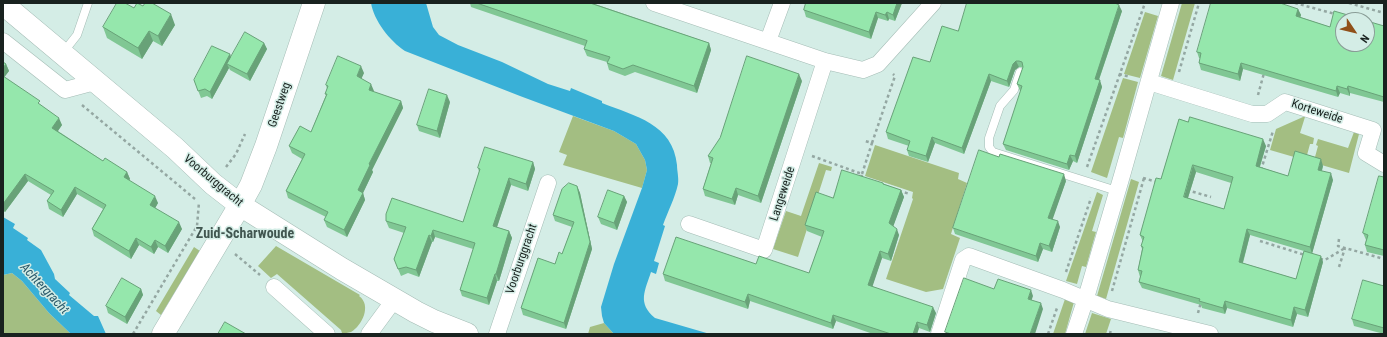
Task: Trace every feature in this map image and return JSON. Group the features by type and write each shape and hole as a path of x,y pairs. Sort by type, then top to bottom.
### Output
{"street":[{"name":"Geestweg","path":"163,334 251,185 264,152 314,3"},
{"path":"654,3 825,61 863,70 878,64 933,3"},
{"path":"768,41 782,3"},
{"path":"1074,334 1123,172 1171,3"},
{"name":"Voorburggracht","path":"3,4 94,82 175,148 213,184 240,205 303,246 394,300 434,321 467,334"},
{"path":"3,41 65,90 94,82"},
{"name":"Langeweide","path":"689,224 764,250 825,61"},
{"path":"1149,82 1260,114"},
{"name":"Korteweide","path":"1260,114 1285,102 1373,130 1366,153 1384,164"},
{"name":"Voorburggracht","path":"497,334 548,183"},
{"path":"939,334 963,260 969,256 1086,298 1108,309 1210,334"},
{"path":"274,287 327,334"},
{"path":"369,334 394,300"}],"lane":[{"path":"62,54 77,35 88,3"},
{"path":"1020,72 1014,90 1000,106 989,138 989,147 993,152 1117,191"}],"path":[{"path":"1083,180 1145,3"},
{"path":"1174,90 1199,3"},
{"path":"1295,3 1335,15"},
{"path":"1349,3 1384,13"},
{"path":"868,180 861,178 862,174 895,76 878,64"},
{"path":"1261,170 1274,128 1260,114 1265,70"},
{"path":"65,90 199,202 197,226 133,334"},
{"path":"865,141 872,143"},
{"path":"796,150 862,174"},
{"path":"1123,172 1159,182"},
{"path":"1108,309 1144,178"},
{"path":"1048,334 1063,290 1063,281 1096,184"},
{"path":"1182,189 1211,197"},
{"path":"896,190 910,194"},
{"path":"1339,239 1338,246 1384,259"},
{"path":"1260,241 1310,256"},
{"path":"1317,258 1324,260 1345,248"},
{"path":"1339,267 1345,248"},
{"path":"1193,330 1202,300"}],"green space":[{"path":"1182,3 1195,3 1173,80 1161,76"},
{"path":"1145,12 1158,16 1140,78 1124,74"},
{"path":"1123,78 1138,82 1123,138 1119,137 1107,178 1091,172"},
{"path":"573,116 614,131 636,144 645,160 647,170 642,188 563,165 567,155 559,152"},
{"path":"1305,117 1300,133 1314,138 1313,144 1310,144 1307,155 1315,157 1318,139 1348,148 1354,132 1359,134 1349,173 1270,150 1276,129"},
{"path":"875,145 959,173 958,179 967,183 951,234 960,238 943,289 926,292 886,279 913,199 913,192 865,176"},
{"path":"819,163 832,167 831,171 826,170 798,257 773,249 786,211 801,216"},
{"path":"1131,179 1139,182 1106,299 1097,296"},
{"path":"1097,192 1103,195 1092,231 1096,232 1086,267 1082,266 1077,284 1066,281"},
{"path":"276,246 360,295 359,296 365,305 365,310 362,320 355,329 348,333 342,333 341,330 277,274 271,278 258,266"},
{"path":"194,247 200,251 161,315 156,311"},
{"path":"12,273 22,281 49,313 71,334 3,334 3,275"},
{"path":"1065,299 1074,302 1065,334 1053,334"},
{"path":"1092,313 1111,319 1106,334 1085,334"},
{"path":"604,323 614,334 588,334 590,327"}],"water":[{"path":"371,3 426,3 433,27 439,35 458,45 502,62 548,84 570,91 571,88 602,101 602,103 639,118 660,131 668,140 674,151 677,165 678,184 663,225 665,226 654,261 659,263 656,274 651,272 645,291 644,302 649,312 655,318 710,334 614,334 604,323 601,307 614,264 642,188 647,170 645,160 636,144 614,131 405,51 388,36 375,17"},
{"name":"Achtergracht","path":"3,217 15,224 13,228 28,238 27,240 41,250 54,274 55,279 70,293 69,295 94,316 98,316 106,334 71,334 49,313 22,281 12,273 3,275"}],"building":[{"path":"117,3 125,3 134,8 137,3 143,6 145,3 152,3 171,14 158,36 149,31 138,48 103,27"},
{"path":"477,3 590,3 709,43 694,86 633,65 623,69 607,63 610,57 584,49 587,41"},
{"path":"806,3 897,3 893,15 887,12 885,15 876,12 869,32 804,10"},
{"path":"967,3 1115,3 1119,5 1095,79 1100,80 1075,156 1070,155 1067,164 1003,144 1022,86 1017,84 1023,67 1022,62 1019,61 1016,61 1013,64 1007,81 989,74 962,148 932,137 926,156 907,150 910,141 886,132 913,57 930,62 942,26 958,31"},
{"path":"1211,3 1280,3 1298,9 1296,16 1330,27 1334,11 1337,12 1335,12 1335,52 1375,52 1375,23 1384,26 1384,97 1348,86 1347,89 1337,86 1336,91 1241,63 1238,74 1199,63 1201,53 1197,52"},
{"path":"245,32 264,43 247,74 227,64"},
{"path":"212,46 230,54 210,92 205,89 198,91 194,80"},
{"path":"338,56 361,66 357,76 371,84 369,90 401,101 369,164 370,165 358,190 363,193 344,230 324,220 328,212 286,191 305,154 289,146 300,126 311,132 327,94 325,94 328,86 326,85"},
{"path":"747,56 799,74 758,196 736,188 732,199 703,189 713,158 708,156 720,138"},
{"path":"3,76 40,101 38,103 59,118 52,128 103,161 105,158 127,172 124,177 155,196 150,205 179,222 165,246 155,240 151,247 136,238 129,251 92,229 106,205 75,187 61,210 47,201 54,191 25,174 3,204"},
{"path":"429,89 447,95 437,131 417,125"},
{"path":"1190,117 1263,139 1256,166 1288,176 1295,151 1321,159 1318,170 1331,173 1310,247 1247,229 1239,262 1296,279 1304,251 1321,256 1305,310 1294,307 1291,320 1225,301 1223,308 1199,301 1200,299 1139,282 1142,271 1138,270 1143,247 1141,246 1144,237 1140,235 1156,178 1161,179 1179,119 1188,122","holes":["1193,165 1233,177 1224,209 1184,197"]},
{"path":"485,147 533,162 526,184 509,178 493,226 509,231 487,298 460,290 475,243 433,230 431,236 429,235 416,270 406,267 398,269 394,259 406,227 386,221 386,214 392,198 463,222 480,169 478,168"},
{"path":"979,150 999,157 1000,154 1064,174 1048,218 1058,221 1049,246 1040,243 1036,256 953,228"},
{"path":"842,170 901,190 889,223 897,229 888,254 880,251 868,285 933,307 927,325 917,322 913,334 891,334 833,315 831,323 748,294 745,302 663,274 676,237 756,264 759,256 809,273 824,231 805,225 816,192 833,198"},
{"path":"1379,176 1384,177 1384,250 1365,245 1368,235 1363,233"},
{"path":"569,183 577,186 590,242 564,323 521,308 538,258 555,264 559,252 562,254 574,222 553,215 562,189"},
{"path":"608,190 624,196 614,223 598,217"},
{"path":"122,278 141,289 125,317 106,306"},
{"path":"964,278 994,289 998,279 1031,290 1028,299 1041,303 1030,334 951,334 945,332"},
{"path":"1363,280 1384,286 1384,328 1352,319"},
{"path":"225,322 246,334 218,334"}],"district":[{"name":"Zuid-Scharwoude","path":"245,234"}]}
